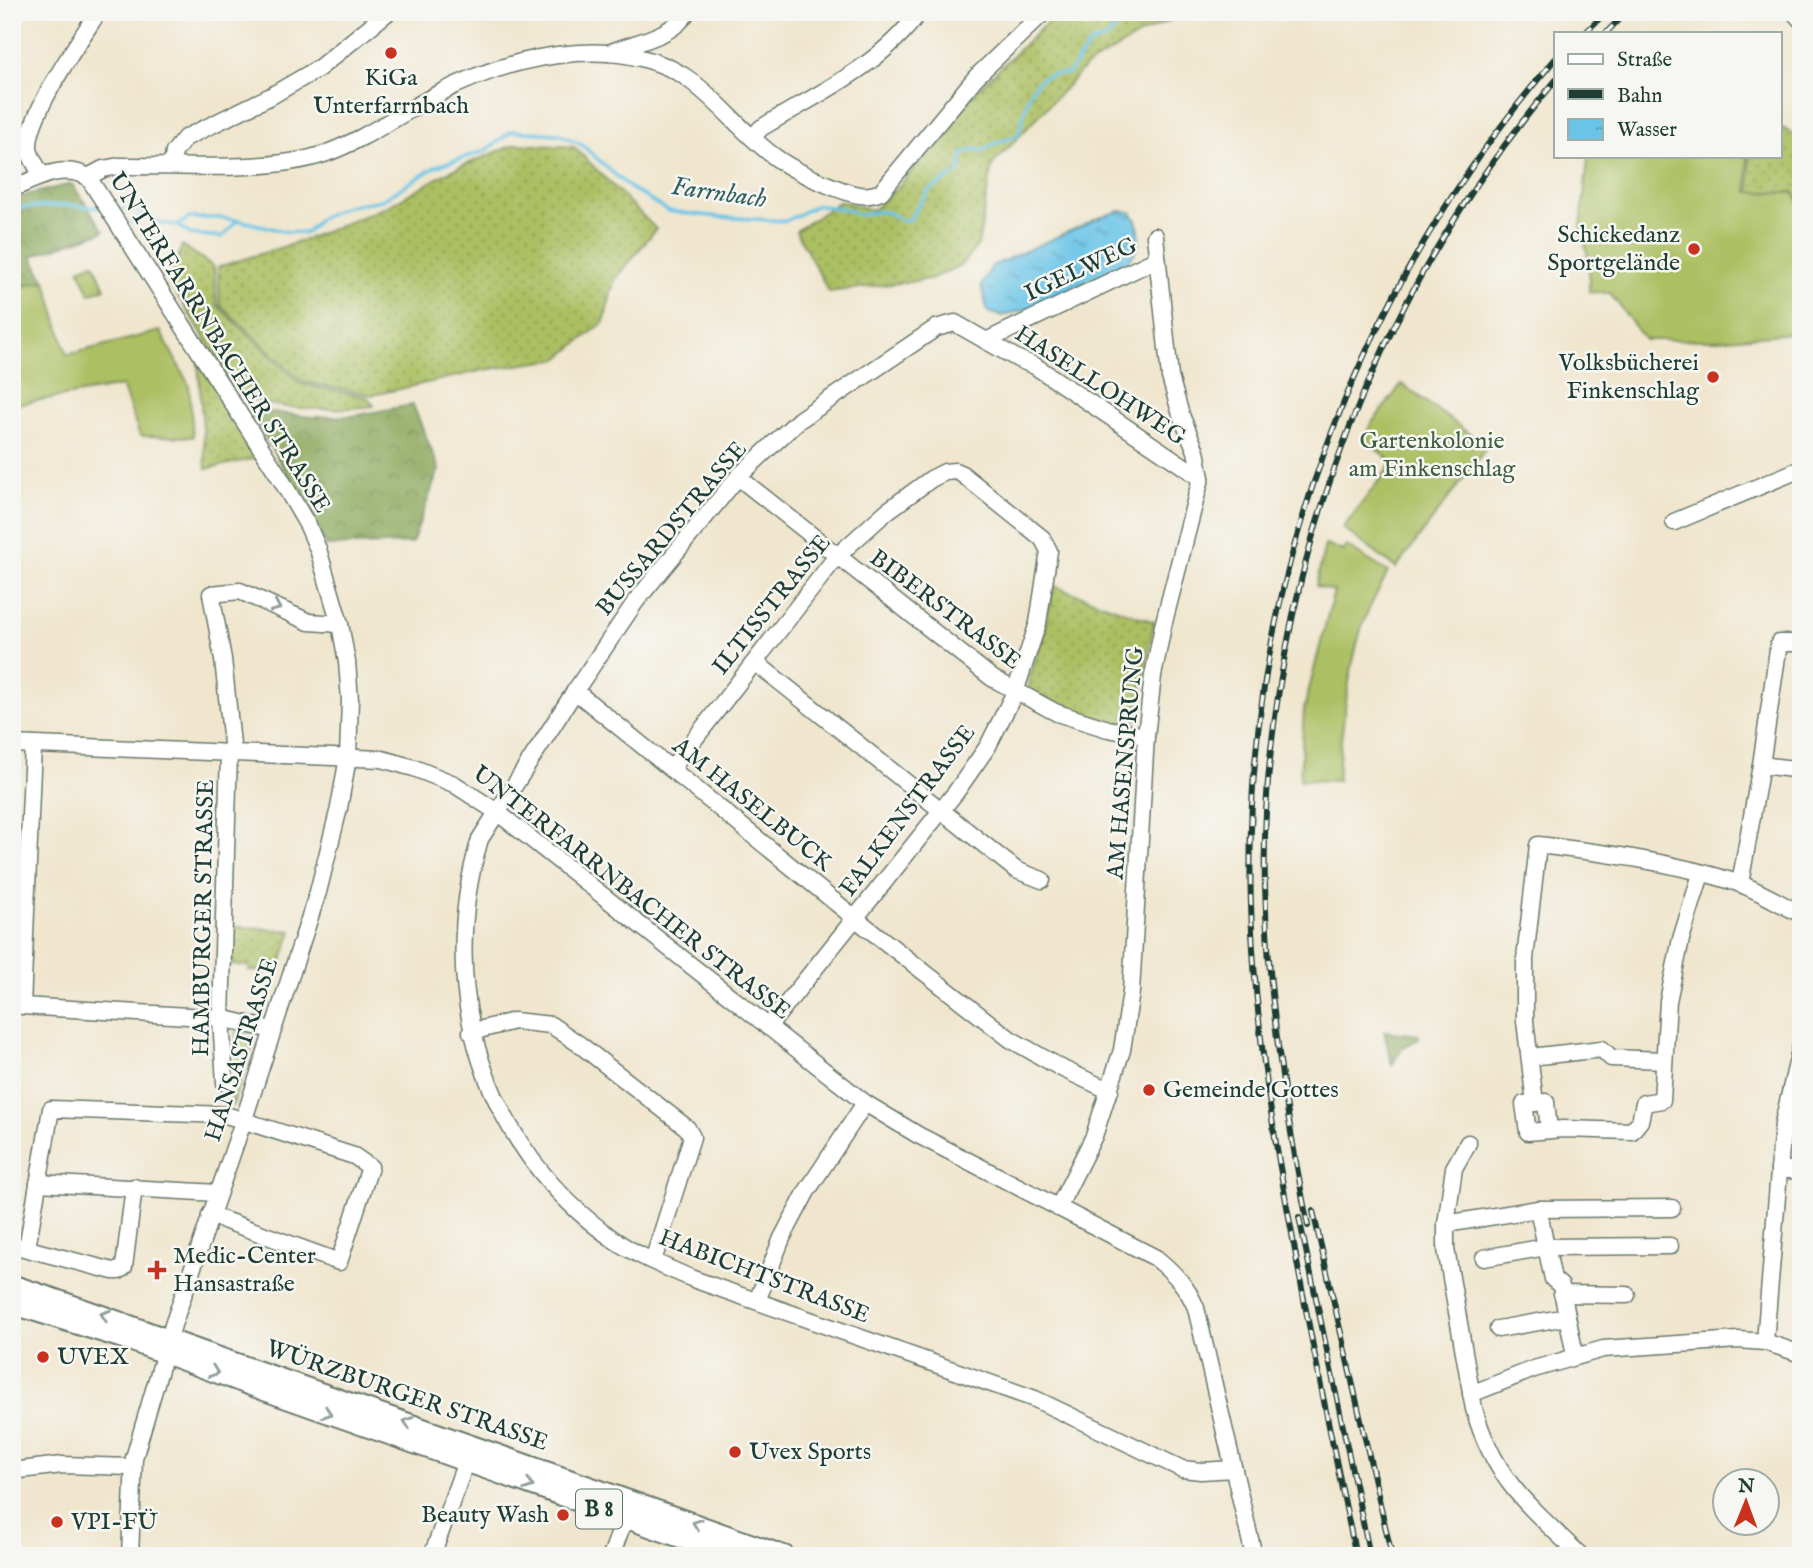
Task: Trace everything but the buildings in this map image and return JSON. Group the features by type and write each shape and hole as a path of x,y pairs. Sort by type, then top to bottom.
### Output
{"main road":[{"name":"WÜRZBURGER STRASSE","path":"12,1285 167,1346 469,1453 785,1556"},
{"name":"WÜRZBURGER STRASSE","path":"12,1304 167,1346"},
{"name":"WÜRZBURGER STRASSE","path":"469,1453 625,1518 733,1556"}],"street":[{"path":"42,176 20,150 48,93 97,12"},
{"path":"172,165 174,152 185,138 271,96 319,68 388,12"},
{"path":"609,53 668,31 681,23 687,12"},
{"path":"753,138 761,128 882,52 899,37 919,12"},
{"path":"88,177 103,169 119,166 277,163 309,158 356,141 454,86 495,70 562,55 609,53 672,69 712,98 753,138 794,169 856,195 874,195 881,192 976,76 1044,12"},
{"path":"1794,12 1801,20"},
{"name":"UNTERFARRNBACHER STRASSE","path":"12,189 67,169 88,177 279,475 318,549 340,624 350,700 348,757 382,759 454,784 496,812 865,1103 918,1135 1156,1258 1178,1276 1188,1289 1196,1308 1254,1556"},
{"name":"AM HASENSPRUNG","path":"1058,1208 1094,1136 1122,1050 1131,992 1146,736 1153,676 1201,478 1196,451 1181,415 1170,377 1155,236"},
{"name":"IGELWEG","path":"986,341 1157,259"},
{"name":"HASELLOHWEG","path":"936,328 955,323 1047,373 1201,478"},
{"name":"BUSSARDSTRASSE","path":"496,812 636,601 738,477 799,420 936,328"},
{"path":"1674,522 1801,469"},
{"name":"ILTISSTRASSE","path":"672,768 837,556 886,512 931,479 945,472 956,471 962,474"},
{"name":"FALKENSTRASSE","path":"768,1027 856,919 988,746 1015,692 1038,623 1049,551 1042,538 962,474"},
{"name":"BIBERSTRASSE","path":"738,477 992,678 1057,713 1108,730 1146,736"},
{"name":"HAMBURGER STRASSE","path":"226,1083 221,1018 231,753 223,659 211,594 240,591 309,622 340,624"},
{"path":"1740,884 1779,643 1801,643"},
{"path":"755,662 1016,870 1042,880"},
{"name":"AM HASELBUCK","path":"575,691 856,919 1010,1039 1063,1069 1110,1091"},
{"path":"12,744 348,757"},
{"path":"33,745 22,1006 221,1018 272,1030"},
{"name":"HANSASTRASSE","path":"130,1556 132,1467 167,1346 244,1119 330,846 348,757"},
{"path":"1761,765 1801,770"},
{"name":"HABICHTSTRASSE","path":"496,812 480,839 472,865 466,902 463,976 471,1032 489,1085 514,1133 545,1177 576,1209 614,1239 653,1261 694,1279 1035,1399 1182,1469 1234,1469"},
{"path":"1701,873 1675,965 1668,1002 1662,1100 1644,1103 1640,1121 1632,1130 1549,1130 1546,1102 1535,1103 1525,1021 1525,959 1538,845 1628,856 1701,873 1740,884 1801,914"},
{"path":"471,1032 514,1021 551,1025 687,1128 692,1137 653,1261"},
{"path":"1765,1342 1783,1123 1801,1046"},
{"path":"1530,1057 1602,1049 1611,1058 1664,1060"},
{"path":"757,1301 782,1238 807,1191 865,1103"},
{"path":"134,1188 124,1267 119,1271 19,1247 38,1183 51,1109 226,1115 354,1156 370,1167 339,1262 210,1215"},
{"path":"1468,1143 1454,1168 1446,1224 1446,1249 1471,1394 1482,1434 1504,1478 1581,1556"},
{"path":"1779,1168 1801,1171"},
{"path":"38,1183 218,1193"},
{"path":"1446,1224 1538,1209 1672,1209"},
{"path":"1538,1209 1553,1279 1561,1286 1575,1355"},
{"path":"1484,1258 1546,1247 1670,1246"},
{"path":"1562,1294 1627,1295"},
{"path":"1497,1329 1567,1317"},
{"path":"1471,1394 1575,1355 1628,1346 1738,1340 1765,1342 1801,1354"},
{"name":"WÜRZBURGER STRASSE","path":"432,1556 469,1453"},
{"path":"12,1471 62,1465 132,1467"},
{"path":"611,1556 625,1518"}],"green space":[{"path":"1058,12 1187,12 1141,34 1085,67 992,165 978,245 960,266 930,279 829,292 796,231 840,201 873,210 901,184 977,90"},
{"path":"1782,128 1801,138 1801,203 1794,192 1750,192 1749,158 1782,158"},
{"path":"516,144 574,147 656,229 614,281 604,322 558,359 484,370 373,395 303,382 220,305 218,267 302,241 386,207 450,171"},
{"name":"Schickedanz Sportgelände","path":"1588,158 1747,158 1748,192 1794,193 1801,207 1801,332 1718,340 1645,340 1610,293 1589,292 1589,261 1581,227"},
{"path":"72,184 104,231 32,256 45,281 12,288 12,201"},
{"path":"182,245 214,267 217,305 301,384 367,397 374,406 306,409 270,404 241,394 170,284"},
{"path":"94,263 105,288 90,294 79,269"},
{"path":"46,281 67,355 160,331 189,385 193,437 140,436 122,386 18,404 12,408 12,289"},
{"path":"198,362 261,457 206,469"},
{"name":"Gartenkolonie am Finkenschlag","path":"1402,384 1487,447 1396,568 1343,528 1393,462 1365,441 1371,424"},
{"path":"413,405 439,469 412,543 325,546 315,523 252,415 257,410 311,417 352,416"},
{"path":"1325,545 1344,551 1346,546 1388,572 1367,612 1352,664 1337,781 1300,780 1304,709 1334,591 1316,586"},
{"path":"1054,586 1154,622 1136,721 1098,718 1030,692 1028,682 1042,641"},
{"path":"230,926 292,931 278,972 249,971 249,966 231,965"},
{"path":"235,1028 251,1039 252,1050 232,1107 232,1084 239,1083"},
{"path":"1384,1031 1419,1035 1419,1039 1402,1048 1392,1065"}],"water":[{"path":"1120,211 1131,212 1139,232 1136,250 1127,262 1032,308 1002,316 988,312 981,286 992,266"}],"waterway":[{"name":"Farrnbach","path":"116,209 145,211 160,223 177,225 190,218 218,218 287,232 306,233 319,219 347,206 382,200 437,166 485,151 512,131 559,134 582,145 630,188 668,211 786,221 817,205 849,210 859,215 886,212 902,221 910,219 928,191 959,172 963,154 974,149 983,151 1018,135 1029,97 1036,84 1047,76 1068,74 1090,44 1106,39 1133,12"},
{"name":"Farrnbach","path":"12,208 70,205 101,208"},
{"path":"132,223 145,211"},
{"name":"Farrnbach","path":"177,225 190,234 222,237 238,220"}],"railway":[{"path":"1586,32 1606,12"},
{"path":"1607,32 1626,12"},
{"path":"1356,1556 1298,1269 1260,1027 1251,905 1253,789 1266,675 1290,563 1324,453 1368,348 1422,246 1484,149 1554,61"},
{"path":"1308,1226 1279,1056 1265,886 1269,770 1285,655 1302,576 1324,499 1351,423 1383,350 1419,278 1460,210 1506,143 1554,83"},
{"path":"1313,1211 1392,1556"},
{"path":"1299,1217 1370,1556"}],"place":[{"name":"KiGa Unterfarrnbach","path":"391,53"},
{"name":"Schickedanz Sportgelände","path":"1694,249"},
{"name":"Volksbücherei Finkenschlag","path":"1713,377"},
{"name":"Gemeinde Gottes","path":"1149,1090"},
{"name":"Medic-Center Hansastraße","path":"157,1270"},
{"name":"UVEX","path":"43,1357"},
{"name":"Uvex Sports","path":"735,1452"},
{"name":"Beauty Wash","path":"563,1515"},
{"name":"VPI-FÜ","path":"57,1522"}]}
